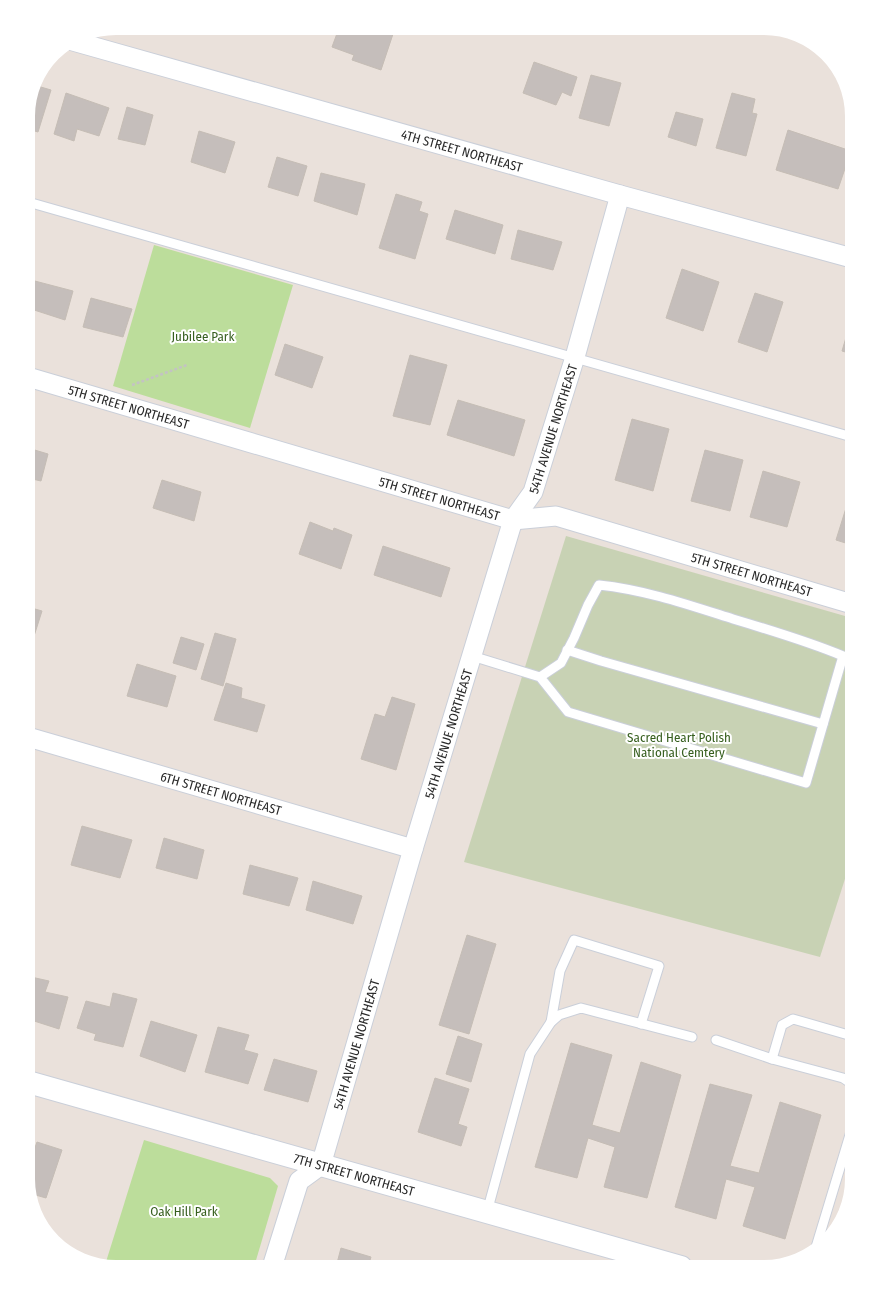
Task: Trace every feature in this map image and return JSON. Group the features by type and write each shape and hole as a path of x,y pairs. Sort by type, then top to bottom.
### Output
{"street":[{"name":"4TH STREET NORTHEAST","path":"81,43 620,195 845,256"},
{"name":"54TH AVENUE NORTHEAST","path":"321,1165 413,849 513,520 533,492 575,358 620,195"},
{"name":"5TH STREET NORTHEAST","path":"35,379 513,520 556,516 845,602"},
{"name":"6TH STREET NORTHEAST","path":"35,739 413,849"},
{"name":"7TH STREET NORTHEAST","path":"35,1084 656,1260"},
{"path":"274,1260 299,1182 321,1165"}],"lane":[{"path":"35,204 845,435"},
{"path":"472,656 540,677 568,712 806,784 843,656 816,645 661,596 624,588 600,585 588,605 561,663 540,677"},
{"path":"567,650 823,724"},
{"path":"551,1022 560,972 574,940 659,966 641,1024"},
{"path":"487,1212 530,1054 551,1022 559,1015 581,1008 692,1037"},
{"path":"772,1059 782,1025 792,1019 845,1034"},
{"path":"716,1040 772,1059 845,1079"},
{"path":"819,1238 845,1151"}],"path":[{"path":"124,406 130,386 187,365"}],"green space":[{"name":"Jubilee Park","path":"154,245 293,285 250,428 113,386"},
{"name":"Sacred Heart Polish National Cemtery","path":"566,536 845,616 845,879 820,957 464,862"},
{"name":"Oak Hill Park","path":"144,1140 270,1178 278,1186 256,1260 107,1259"}],"building":[{"path":"336,35 393,35 381,70 352,60 354,55 332,47"},
{"path":"534,62 577,77 571,96 562,92 556,105 523,93"},
{"path":"591,75 621,83 609,126 579,118"},
{"path":"40,87 51,90 38,132 35,131 35,111"},
{"path":"66,93 109,108 99,136 77,129 74,141 54,134"},
{"path":"732,93 755,99 752,113 757,114 746,156 716,148"},
{"path":"127,107 153,115 145,145 118,139"},
{"path":"676,112 703,119 696,146 668,137"},
{"path":"788,130 845,149 845,169 838,189 776,170"},
{"path":"199,131 235,142 225,173 191,162"},
{"path":"277,157 307,166 298,196 268,187"},
{"path":"321,173 365,184 357,215 314,201"},
{"path":"396,194 422,202 419,211 428,214 415,259 379,248"},
{"path":"455,210 503,225 495,254 446,239"},
{"path":"518,230 562,242 553,270 511,259"},
{"path":"682,269 719,282 703,331 666,318"},
{"path":"35,281 73,291 65,320 35,310"},
{"path":"755,293 783,302 767,352 738,342"},
{"path":"91,298 132,309 123,337 83,327"},
{"path":"845,341 845,352 842,351"},
{"path":"285,344 323,357 312,388 275,375"},
{"path":"410,355 447,365 430,425 393,416"},
{"path":"458,400 525,420 514,456 447,435"},
{"path":"632,419 669,429 653,491 615,480"},
{"path":"35,450 48,454 41,481 35,480"},
{"path":"705,450 743,460 730,511 691,501"},
{"path":"763,471 800,482 787,527 750,517"},
{"path":"162,480 201,492 194,521 153,508"},
{"path":"845,511 845,543 836,540"},
{"path":"310,522 333,531 334,528 352,535 341,569 299,554"},
{"path":"383,546 450,568 441,597 374,575"},
{"path":"35,609 42,611 35,633"},
{"path":"215,633 236,639 223,686 201,679"},
{"path":"181,637 204,644 196,670 173,663"},
{"path":"137,664 176,676 167,707 127,696"},
{"path":"226,683 242,688 241,698 265,705 257,732 214,720"},
{"path":"392,697 415,704 396,770 361,759 375,714 385,717"},
{"path":"82,826 132,840 120,878 71,865"},
{"path":"164,838 204,850 197,879 156,868"},
{"path":"250,865 298,878 289,906 243,894"},
{"path":"313,881 362,896 353,924 306,910"},
{"path":"467,935 496,944 469,1034 439,1025"},
{"path":"35,978 49,981 45,992 68,997 59,1029 35,1021"},
{"path":"113,993 137,999 123,1047 94,1040 96,1034 77,1028 86,1001 110,1007"},
{"path":"151,1021 197,1035 185,1072 140,1056"},
{"path":"218,1027 249,1035 244,1050 258,1054 248,1084 205,1072"},
{"path":"458,1036 482,1044 471,1082 446,1074"},
{"path":"571,1043 612,1055 592,1125 620,1133 641,1062 681,1075 647,1198 604,1187 615,1147 588,1138 577,1178 535,1167"},
{"path":"274,1059 317,1071 308,1102 264,1090"},
{"path":"435,1078 469,1089 458,1124 467,1127 461,1146 418,1132"},
{"path":"710,1084 752,1095 730,1166 759,1173 780,1102 821,1115 785,1239 743,1226 755,1187 726,1179 716,1219 675,1207"},
{"path":"37,1142 62,1150 46,1198 37,1195 35,1179 35,1148"},
{"path":"341,1248 371,1257 370,1260 338,1260"}]}
